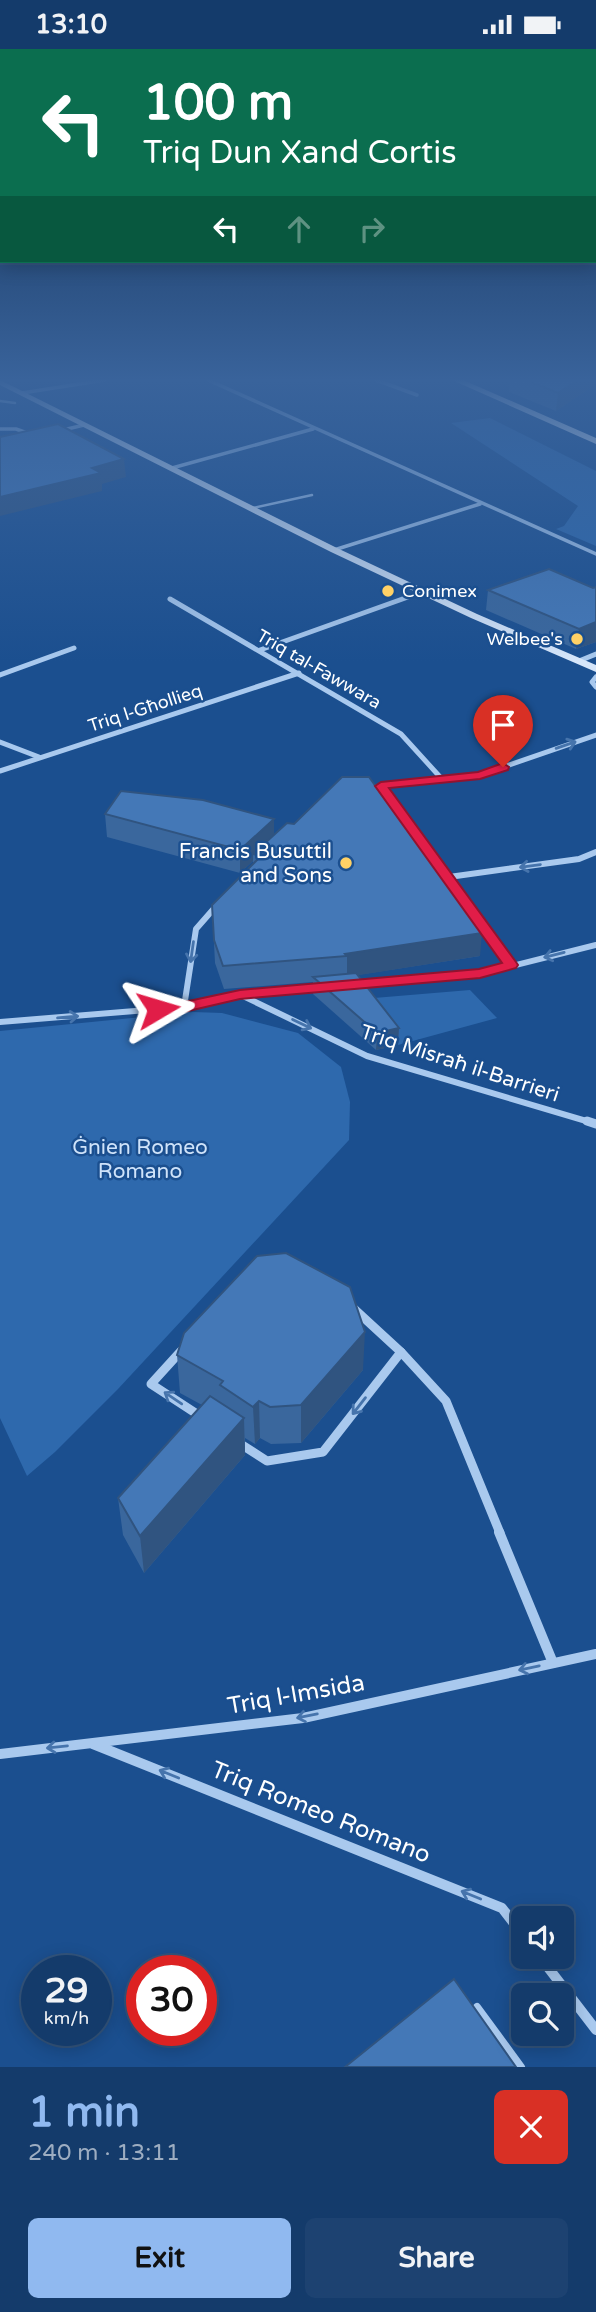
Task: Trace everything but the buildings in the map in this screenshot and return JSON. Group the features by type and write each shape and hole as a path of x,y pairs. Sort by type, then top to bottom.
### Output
{"main road":[{"path":"185,474 422,592 596,669"}],"street":[{"path":"415,474 596,554"},
{"path":"334,550 481,504"},
{"path":"260,650 422,592"},
{"name":"Triq tal-Fawwara","path":"170,599 401,734 441,778"},
{"path":"0,675 74,648"},
{"path":"579,661 596,655"},
{"name":"Triq l-Għollieq","path":"0,771 299,673"},
{"path":"596,677 592,682 596,687"},
{"path":"358,790 480,775 596,735"},
{"path":"0,742 39,757"},
{"path":"381,786 511,965"},
{"path":"449,877 579,859 596,852"},
{"path":"184,1007 196,929 221,902"},
{"path":"347,985 480,974 596,944"},
{"path":"0,1022 184,1007 240,994 334,986"},
{"name":"Triq Misraħ il-Barrieri","path":"240,994 368,1056 596,1124"},
{"path":"343,1302 355,1308 401,1352 446,1401 553,1663"},
{"path":"187,1343 151,1384 209,1422"},
{"path":"233,1438 267,1461 323,1452 401,1352"},
{"name":"Triq l-Imsida","path":"0,1754 303,1718 596,1654"},
{"name":"Triq Romeo Romano","path":"92,1743 502,1908 511,1920"},
{"path":"549,1969 596,2030"}],"lane":[{"path":"253,508 312,495"},
{"path":"477,2007 521,2067"}],"green space":[{"path":"529,474 596,474 596,546 556,529 564,526 578,506"},
{"path":"470,990 497,1018 398,1045 362,999"},
{"name":"Ġnien Romeo Romano","path":"193,1012 222,1013 298,1033 341,1067 350,1102 349,1140 118,1389 27,1476 0,1418 0,1031"}],"place":[{"name":"Conimex","path":"388,591"},
{"name":"Welbee's","path":"577,639"},
{"name":"Francis Busuttil and Sons","path":"346,863"}],"route":[{"path":"158,1009 184,1007 240,994 480,974 511,965 381,786 480,775 503,767"}]}
